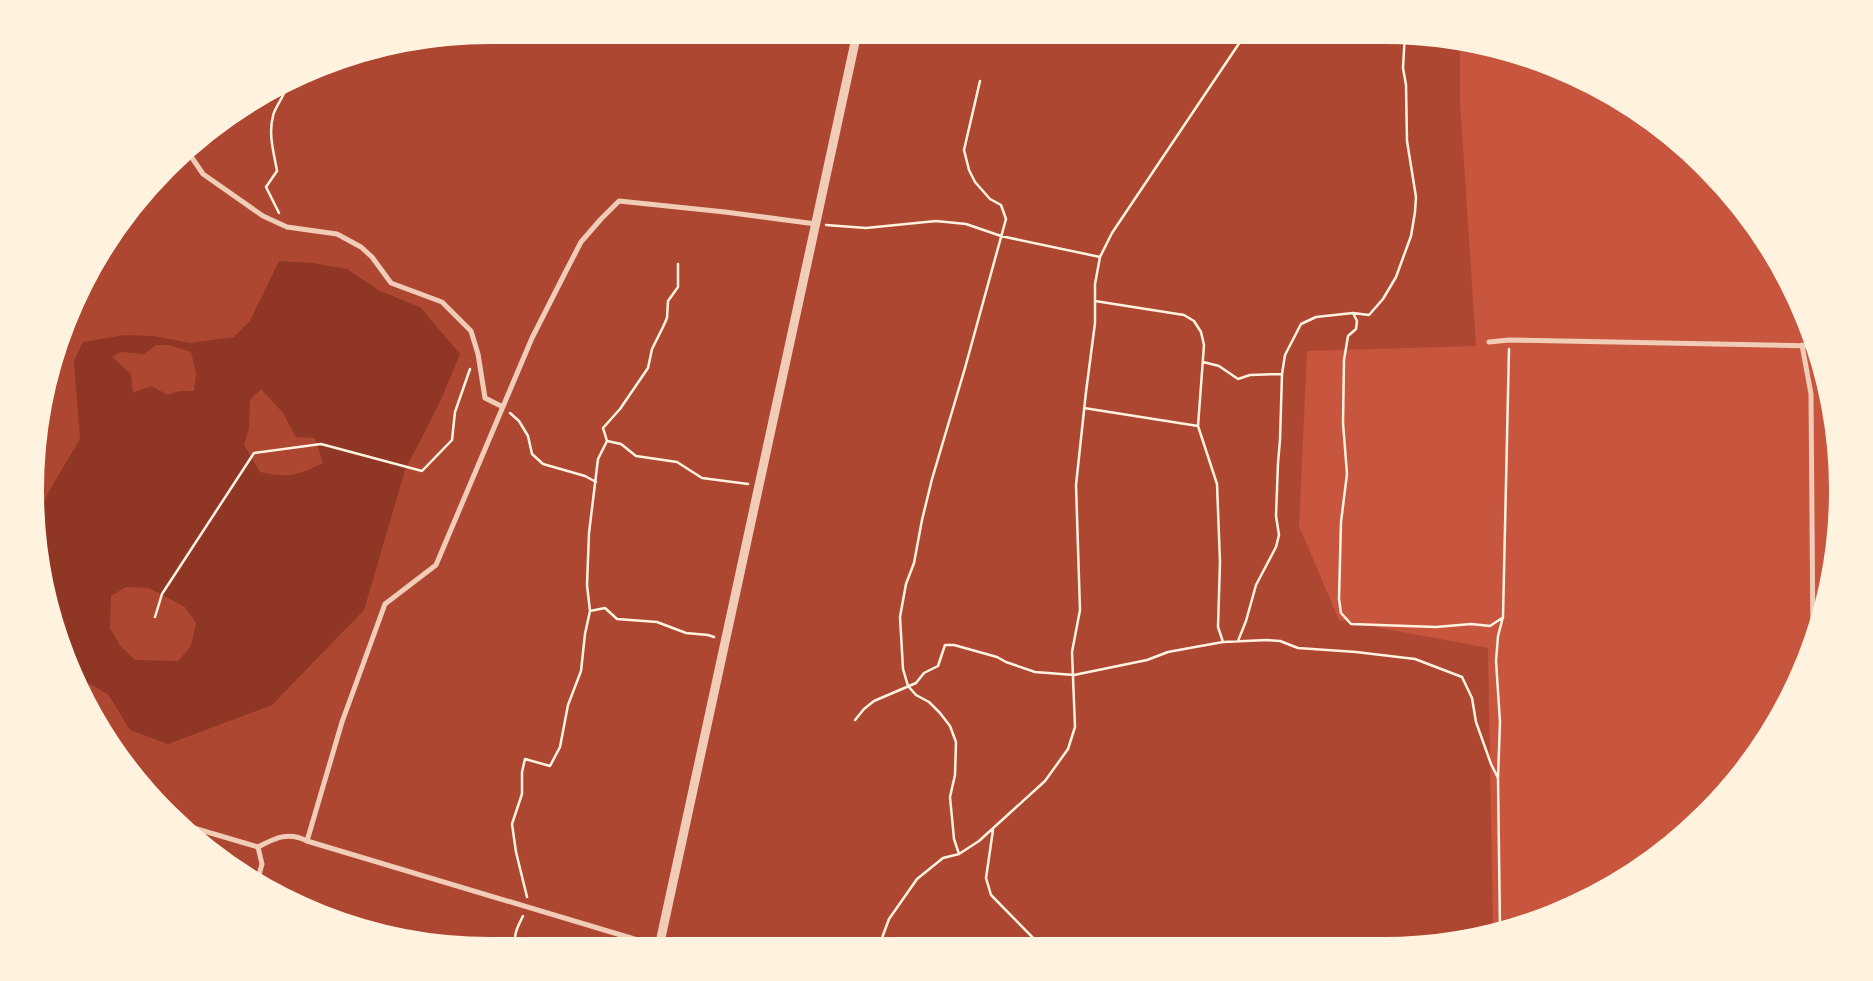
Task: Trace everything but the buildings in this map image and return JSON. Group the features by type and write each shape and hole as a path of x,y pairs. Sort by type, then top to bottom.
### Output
{"street":[{"path":"661,940 855,41"},
{"path":"191,156 202,174 263,216 287,227 337,234 360,247 372,257 391,283 442,302 471,331 478,354 485,398 503,407"},
{"path":"307,841 342,722 385,604 436,566 532,338 581,242 619,201 816,224"},
{"path":"1489,342 1509,340 1808,345"},
{"path":"1802,345 1811,394 1813,618"},
{"path":"194,828 258,847 282,835 299,836 307,841 640,940"},
{"path":"258,847 262,864 259,875"}],"path":[{"path":"881,940 888,920 917,879 943,858 959,854 994,828 1045,781 1068,749 1075,727 1072,652 1080,610 1076,485 1095,324 1095,284 1100,257 1112,233 1241,41"},
{"path":"1238,641 1256,586 1276,547 1279,535 1276,516 1282,374 1285,355 1301,324 1316,317 1353,313 1369,315 1383,299 1396,277 1411,236 1416,197 1407,141 1406,85 1403,68 1405,42"},
{"path":"959,854 954,840 950,797 955,775 956,742 950,726 940,713 929,702 916,695 908,686 901,653 900,617 906,584 914,563 932,479 968,360 1006,219 1001,205 990,199 975,182 969,170 964,150 980,81"},
{"path":"285,91 273,114 270,134 277,171 266,187 287,227"},
{"path":"816,224 866,228 936,221 966,224 1001,236 1100,257"},
{"path":"515,940 517,928 529,907 512,824 522,794 522,772 525,759 550,766 560,747 568,705 581,671 585,634 590,611 587,585 589,533 597,482 598,459 607,441 603,428 620,409 648,368 652,349 667,318 668,301 678,287 678,264"},
{"path":"1095,301 1184,315 1194,320 1200,332 1204,345 1198,426 1217,484 1220,562 1218,627 1223,642"},
{"path":"1353,313 1357,321 1356,329 1348,336 1344,360 1343,423 1347,474 1343,498 1340,564 1339,599 1341,613 1351,624 1436,627 1472,624 1490,626 1503,617"},
{"path":"1500,924 1498,778 1500,731 1496,661 1498,636 1503,617 1509,340"},
{"path":"155,617 162,594 254,453 321,444 422,470 452,440 455,412 469,370 478,354"},
{"path":"1203,362 1219,366 1238,379 1250,375 1282,374"},
{"path":"503,407 519,421 528,436 532,454 543,464 585,476 597,482"},
{"path":"1084,408 1198,426"},
{"path":"607,441 622,444 636,456 677,462 702,478 720,479 759,486"},
{"path":"590,611 605,608 617,619 657,622 686,633 708,635 725,642"},
{"path":"855,720 874,701 916,683 924,673 938,666 945,645 971,649 1036,672 1074,675 1147,660 1168,652 1223,642 1280,641 1298,648 1415,659 1462,677 1472,698 1476,722 1488,758 1498,778"},
{"path":"994,828 986,878 991,895 1035,940"}],"shaded area":[{"path":"490,41 1382,41 1441,45 1460,48 1460,101 1476,346 1307,351 1299,526 1339,620 1488,648 1493,925 1441,936 1382,940 490,940 432,936 403,931 346,916 319,906 266,880 217,847 194,828 153,787 134,764 101,715 88,689 75,662 57,607 45,549 42,520 41,490 45,432 57,374 75,319 101,266 134,217 153,194 194,153 217,134 266,101 319,75 374,57 432,45"},
{"path":"279,261 312,263 347,269 380,291 420,307 460,354 439,404 405,470 364,610 272,705 168,744 130,730 108,694 84,681 65,635 57,607 45,549 42,507 49,491 80,439 74,361 83,342 124,335 154,336 190,343 234,337 250,321","holes":["156,345 169,345 191,352 196,373 194,391 179,391 168,395 151,386 133,393 131,374 112,357 120,352 144,354","261,389 283,413 296,437 315,438 323,463 292,475 260,472 244,445 249,428 250,400","126,587 149,588 185,607 196,623 191,646 178,661 135,660 120,645 110,629 111,596"]}]}
